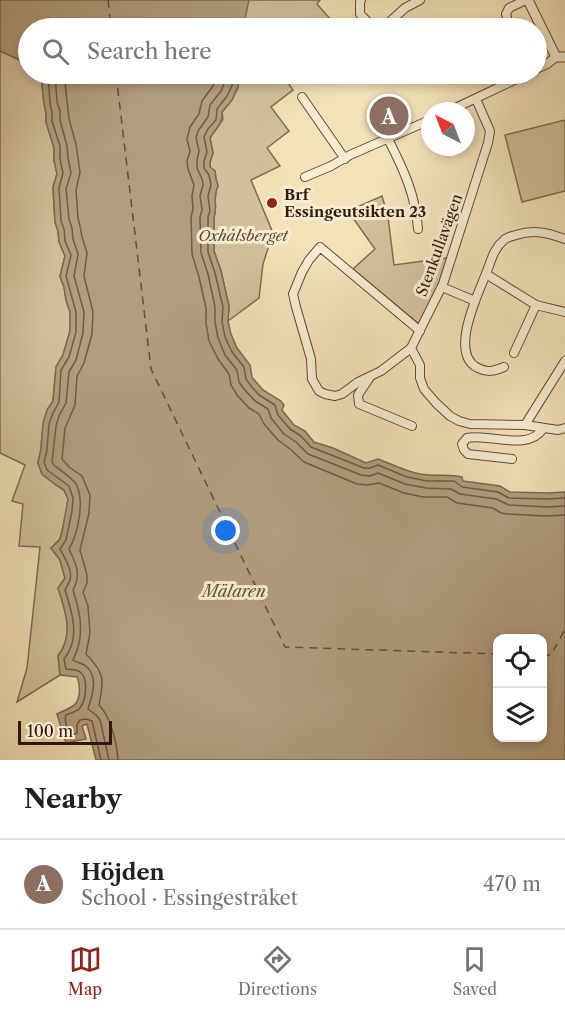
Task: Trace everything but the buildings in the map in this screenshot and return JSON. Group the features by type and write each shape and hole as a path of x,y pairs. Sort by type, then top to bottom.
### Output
{"street":[{"path":"361,0 360,14 364,18"},
{"path":"394,18 420,0"},
{"path":"507,18 506,14 509,8 529,0 539,18"},
{"path":"547,32 561,57 547,64"},
{"path":"469,102 506,84"},
{"path":"302,97 345,159"},
{"name":"Stenkullavägen","path":"411,348 442,287 483,160 490,131 476,99"},
{"path":"305,177 421,124"},
{"path":"388,139 408,180 417,215 418,229"},
{"path":"504,367 490,372 481,370 472,365 465,354 465,336 493,251 505,238 526,231 546,232 565,239"},
{"path":"420,331 320,247 302,272 293,294 311,359 312,379 318,391 335,396 342,394 358,382 381,371 411,348 420,365 420,378 424,389 436,403 459,422 525,425 558,430 565,428"},
{"path":"486,274 536,305 565,312"},
{"path":"442,287 475,300"},
{"path":"514,353 536,305"},
{"path":"525,425 565,361"},
{"path":"371,375 358,395 359,404 412,426"},
{"path":"512,459 468,454 462,444 467,438 474,436 529,440 543,429"}],"green space":[{"path":"249,0 320,0 317,4 329,18 245,18"},
{"path":"0,51 18,59 18,84 42,84 46,122 54,148 57,174 53,187 55,222 59,242 65,256 60,277 70,312 70,331 63,355 56,367 53,401 47,410 38,463 42,474 64,490 68,499 60,539 51,548 60,560 65,578 58,588 66,615 66,640 58,656 60,675 17,702 27,668 40,547 19,546 23,504 12,501 25,465 0,453"},
{"name":"Oxhålsberget","path":"238,84 289,84 293,90 271,107 289,131 267,148 280,166 251,180 273,233 263,264 259,298 228,321 229,306 214,251 215,198 218,186 215,171 210,168 213,153 210,138 223,119 222,112 232,100"},
{"path":"565,120 565,191 522,202 505,135"},
{"path":"382,196 388,217 394,265 447,258 437,288 419,324 353,269 375,249 348,211"}],"water":[{"path":"0,0 249,0 245,18 18,18 18,59 0,51"},
{"name":"Mälaren","path":"42,84 238,84 232,100 222,112 220,123 210,138 213,153 210,167 215,171 218,186 215,198 214,251 229,306 228,321 231,334 237,348 250,365 252,377 256,382 263,390 281,401 284,405 282,410 294,425 305,431 314,442 366,463 378,459 415,473 458,476 462,477 463,481 500,486 510,492 565,492 565,760 96,760 87,724 82,726 86,739 66,743 57,714 75,705 79,697 79,686 77,677 60,675 58,656 66,640 67,623 58,588 65,578 60,560 51,548 60,539 68,499 64,490 42,474 38,463 43,423 53,401 56,367 63,355 70,331 70,312 60,276 65,256 59,242 55,222 53,187 57,174 54,148 46,122"}],"ferry route":[{"path":"108,0 110,18"},
{"path":"117,84 151,369 285,647 493,654"},
{"path":"547,655 551,655 565,629"}],"place":[{"name":"Höjden","path":"389,116"},
{"name":"Brf Essingeutsikten 23","path":"272,203"}]}
